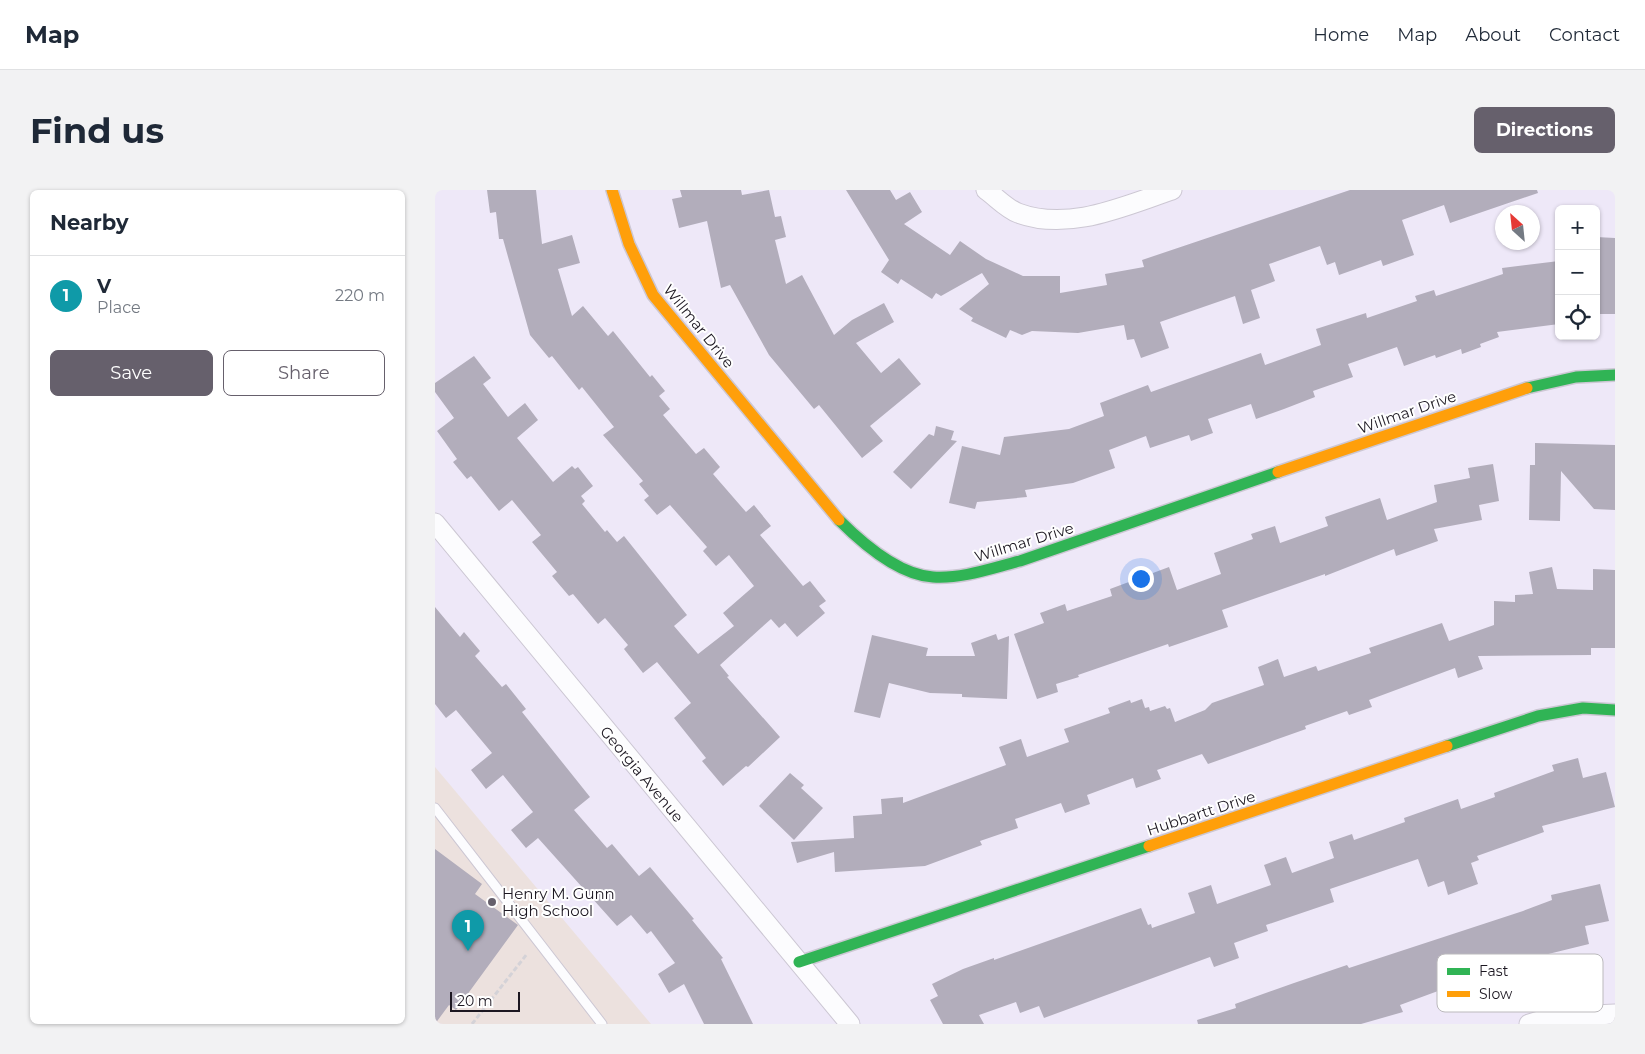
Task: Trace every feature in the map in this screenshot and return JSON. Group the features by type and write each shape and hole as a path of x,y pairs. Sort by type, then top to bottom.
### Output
{"street":[{"name":"Willmar Drive","path":"612,190 621,227 636,263 653,295 820,498 857,539 894,564 931,578 979,572 1020,561 1531,386 1557,379 1584,375 1615,375"},
{"path":"987,190 1017,213 1058,220 1097,215 1172,190"},
{"name":"Georgia Avenue","path":"435,523 851,1024"},
{"name":"Hubbartt Drive","path":"799,962 1538,716 1583,708 1615,710"},
{"path":"1529,1024 1551,1017 1615,1014"}],"lane":[{"path":"435,808 539,940 602,1024"}],"path":[{"path":"472,1024 539,940"}],"shaded area":[{"name":"Henry M. Gunn High School","path":"435,767 446,780 651,1024 435,1024"}],"building":[{"path":"487,190 536,190 542,244 572,235 580,263 558,269 572,316 583,306 608,336 613,331 650,377 652,375 665,391 659,396 670,409 663,415 696,454 704,448 720,467 713,474 746,512 754,505 771,526 760,535 803,586 810,581 826,601 819,606 825,613 797,637 785,623 779,628 771,619 720,665 729,676 727,677 780,737 748,767 746,766 723,786 702,761 706,758 674,718 691,703 657,662 643,673 624,649 628,645 605,618 598,624 573,594 569,596 552,576 557,572 532,542 541,535 512,500 499,511 471,476 467,479 453,462 457,459 437,431 454,418 435,392 435,383 474,356 491,378 483,384 508,417 525,403 538,420 517,438 553,482 572,466 575,469 578,467 593,486 581,496 585,501 582,504 605,532 607,530 617,542 624,536 687,615 674,626 698,654 734,626 723,613 754,586 729,555 716,566 703,551 707,547 670,505 657,515 644,500 649,496 639,484 643,481 603,435 614,427 582,387 579,390 552,356 549,358 530,335 503,239 499,239 496,212 490,213"},
{"path":"680,190 741,190 742,195 769,190 775,217 781,216 786,237 775,240 786,284 802,275 834,335 852,320 884,303 894,322 856,343 881,373 899,358 921,384 870,426 883,441 862,458 819,405 814,409 769,355 730,285 721,288 707,221 679,228 672,199 682,197"},
{"path":"846,190 890,190 896,200 910,192 922,212 904,224 950,255 960,241 986,259 1023,276 1060,276 1060,293 1107,285 1105,274 1144,267 1142,260 1350,190 1537,190 1538,193 1503,205 1495,205 1495,208 1450,223 1444,205 1402,220 1414,255 1383,266 1381,260 1339,275 1335,262 1327,265 1320,246 1269,264 1275,281 1251,290 1260,318 1243,324 1235,296 1160,322 1169,348 1141,358 1134,339 1127,340 1124,325 1078,333 1032,331 1022,335 1010,330 1006,338 971,321 973,318 959,309 989,284 982,273 941,296 936,293 932,299 901,279 898,284 881,272 889,260"},
{"path":"1600,237 1615,238 1615,314 1600,314"},
{"path":"1555,261 1555,325 1497,332 1499,337 1480,344 1481,347 1462,354 1461,349 1436,358 1435,355 1404,366 1397,347 1348,364 1353,377 1313,391 1315,397 1284,409 1256,419 1251,404 1208,419 1213,433 1191,441 1189,435 1150,448 1146,436 1109,450 1115,468 1073,483 1025,490 1027,497 977,502 975,509 949,503 962,446 1000,455 1004,437 1069,429 1104,416 1100,403 1148,385 1151,392 1261,353 1265,365 1321,345 1316,329 1366,313 1367,318 1417,301 1415,296 1434,290 1436,296 1503,274 1502,268"},
{"path":"936,426 954,431 951,440 957,441 911,489 893,472 929,434 934,436"},
{"path":"1535,443 1615,445 1615,510 1594,509 1561,471 1560,521 1529,520 1530,465 1535,465"},
{"path":"1493,464 1499,501 1479,505 1482,520 1434,529 1438,541 1396,556 1394,549 1325,576 1325,574 1222,610 1228,627 1169,647 1168,644 1078,675 1079,677 1056,684 1058,692 1037,699 1014,634 1044,623 1040,613 1065,604 1067,611 1112,596 1110,589 1169,567 1177,590 1221,574 1214,553 1253,539 1251,534 1275,526 1280,543 1328,526 1325,517 1380,498 1387,520 1437,502 1434,485 1470,478 1468,468"},
{"path":"1552,567 1557,589 1593,590 1593,569 1615,570 1615,648 1591,648 1591,655 1478,656 1483,669 1458,678 1455,668 1369,700 1372,707 1349,715 1347,711 1305,726 1306,729 1208,764 1202,754 1157,770 1161,779 1136,788 1133,778 1087,795 1090,804 1065,813 1061,803 1015,819 1018,828 980,841 982,845 925,866 835,872 834,852 797,863 791,842 854,838 853,816 882,814 881,799 903,797 903,803 1006,765 999,747 1021,739 1027,757 1069,742 1064,729 1110,713 1108,708 1130,700 1131,703 1142,699 1145,708 1149,707 1150,711 1165,706 1167,709 1170,708 1175,722 1205,710 1212,703 1264,685 1258,667 1278,659 1284,677 1316,666 1318,671 1371,653 1369,648 1442,623 1449,641 1494,625 1494,601 1515,602 1515,595 1533,594 1529,572"},
{"path":"435,607 460,637 464,632 480,651 475,656 502,687 506,684 526,709 522,712 590,797 574,810 607,848 612,844 639,876 650,867 694,919 692,920 723,958 721,959 753,1024 704,1024 684,984 669,993 658,974 675,963 651,931 647,934 631,915 617,926 538,838 526,848 511,830 533,812 503,775 486,789 471,770 492,753 456,710 446,718 435,704"},
{"path":"996,634 998,640 1009,636 1007,699 962,697 962,694 930,693 889,683 880,718 854,712 872,635 928,648 926,656 975,656 971,643"},
{"path":"1578,758 1583,778 1606,772 1615,807 1542,826 1544,832 1477,856 1479,860 1471,863 1478,884 1448,895 1444,881 1428,887 1418,859 1330,889 1334,902 1266,925 1268,931 1234,943 1239,958 1214,967 1210,957 1044,1018 1039,1006 1020,1013 1016,1002 979,1015 984,1024 943,1024 930,1000 938,996 932,984 963,969 994,958 994,960 1141,908 1148,925 1151,924 1152,928 1195,913 1188,893 1211,885 1217,904 1271,885 1264,865 1286,857 1292,873 1334,858 1329,842 1352,834 1354,840 1405,822 1404,818 1458,799 1461,809 1495,797 1494,793 1554,771 1552,765"},
{"path":"790,773 804,785 801,788 823,808 794,840 759,806"},
{"path":"435,849 482,884 475,894 518,925 456,1010 449,1005 435,1024"},
{"path":"1600,884 1609,921 1585,926 1589,944 1548,954 1437,954 1437,991 1400,1005 1403,1012 1361,1024 1198,1024 1197,1020 1236,1008 1235,1004 1347,965 1349,968 1523,911 1552,900 1551,895"}],"traffic: fast":[{"path":"1527,388 1576,377 1615,375"},
{"path":"839,520 870,548 894,564 920,575 933,577 955,576 1020,561 1278,472"},
{"path":"1447,746 1538,716 1583,708 1615,710"},
{"path":"799,962 1149,846"}],"traffic: slow":[{"path":"612,190 629,244 653,295 839,520"},
{"path":"1278,472 1527,388"},
{"path":"1149,846 1447,746"}],"place":[{"name":"Henry M. Gunn High School","path":"492,902"},
{"name":"V","path":"468,951"}]}
